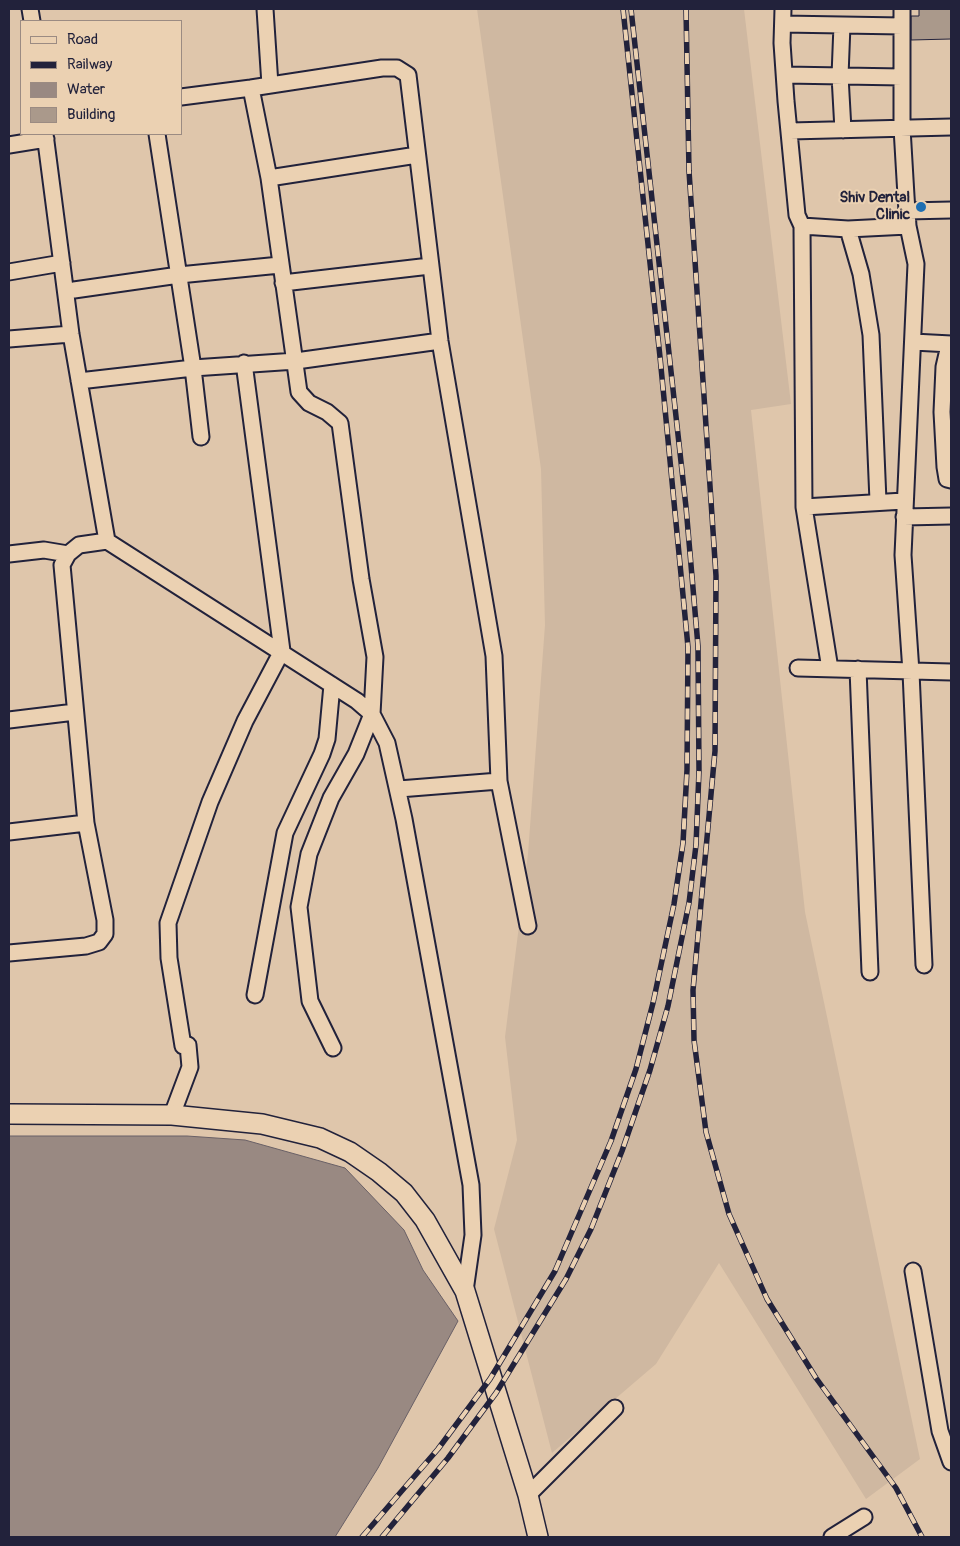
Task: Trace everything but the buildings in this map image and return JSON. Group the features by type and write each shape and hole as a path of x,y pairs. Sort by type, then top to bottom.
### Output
{"main road":[{"path":"9,1114 172,1115 262,1124 320,1138 350,1152 404,1193 426,1220 465,1291 528,1495 538,1537"}],"street":[{"path":"265,9 270,85"},
{"path":"902,9 902,128 907,218 916,264 908,476 904,501 902,555 911,672 924,965"},
{"path":"830,669 804,507 802,226 797,215 785,76 783,16 842,25 902,26"},
{"path":"842,25 840,76 843,130"},
{"path":"182,97 382,68 397,68 408,75 440,341 494,656 499,781 528,926"},
{"path":"785,76 902,77"},
{"path":"251,88 269,178 282,284 296,362 299,392 308,403 328,412 340,423 344,440 361,579 375,657 372,714 356,754 330,798 309,854 300,907 310,1001 333,1048"},
{"path":"790,131 951,127"},
{"path":"157,135 193,368 201,437"},
{"path":"9,145 46,137 71,334 107,541"},
{"path":"269,178 417,155"},
{"path":"802,226 848,230 951,210"},
{"path":"848,230 861,274 871,335 878,501"},
{"path":"9,272 62,262"},
{"path":"74,290 179,275 280,265"},
{"path":"282,284 430,266"},
{"path":"9,339 71,334"},
{"path":"79,381 193,368 296,362 440,341"},
{"path":"913,342 951,344"},
{"path":"951,349 947,354 944,367 946,412 945,467 947,479 951,480"},
{"path":"172,1115 190,1067 169,958 168,923 210,802 245,721 282,651 244,364"},
{"path":"804,507 878,501 904,501"},
{"path":"904,517 951,516"},
{"path":"9,953 86,946 100,942 105,934 105,920 86,823 62,565 68,554 79,545 107,541 282,651 344,693 372,714 387,743 399,789 471,1185 473,1235 465,1291"},
{"path":"9,554 44,550 68,554"},
{"path":"798,668 951,672"},
{"path":"858,669 870,972"},
{"path":"255,995 285,833 322,754 344,693"},
{"path":"9,720 75,712"},
{"path":"399,789 499,781"},
{"path":"9,832 86,823"},
{"path":"913,1271 940,1431 951,1462"},
{"path":"528,1495 615,1408"},
{"path":"832,1537 864,1518"}],"shaded area":[{"path":"477,9 744,9 791,404 751,410 805,912 920,1459 866,1499 719,1263 656,1364 552,1453 494,1229 517,1140 505,1037 528,854 545,625 541,469"}],"water":[{"path":"9,1136 187,1136 245,1140 345,1168 404,1230 423,1270 458,1321 378,1468 335,1537 9,1537"}],"railway":[{"path":"362,1537 438,1449 490,1379 555,1271 611,1141 636,1069 653,1003 674,904 683,843 687,770 688,647 660,357 623,9"},
{"path":"382,1537 448,1458 496,1393 566,1279 591,1229 622,1151 650,1070 668,1006 689,903 696,845 699,771 698,646 686,507 631,9"},
{"path":"686,9 689,171 716,576 715,751 693,990 694,1040 706,1132 729,1214 767,1299 816,1378 896,1488 922,1537"}],"place":[{"name":"Shiv Dental Clinic","path":"921,207"}]}
